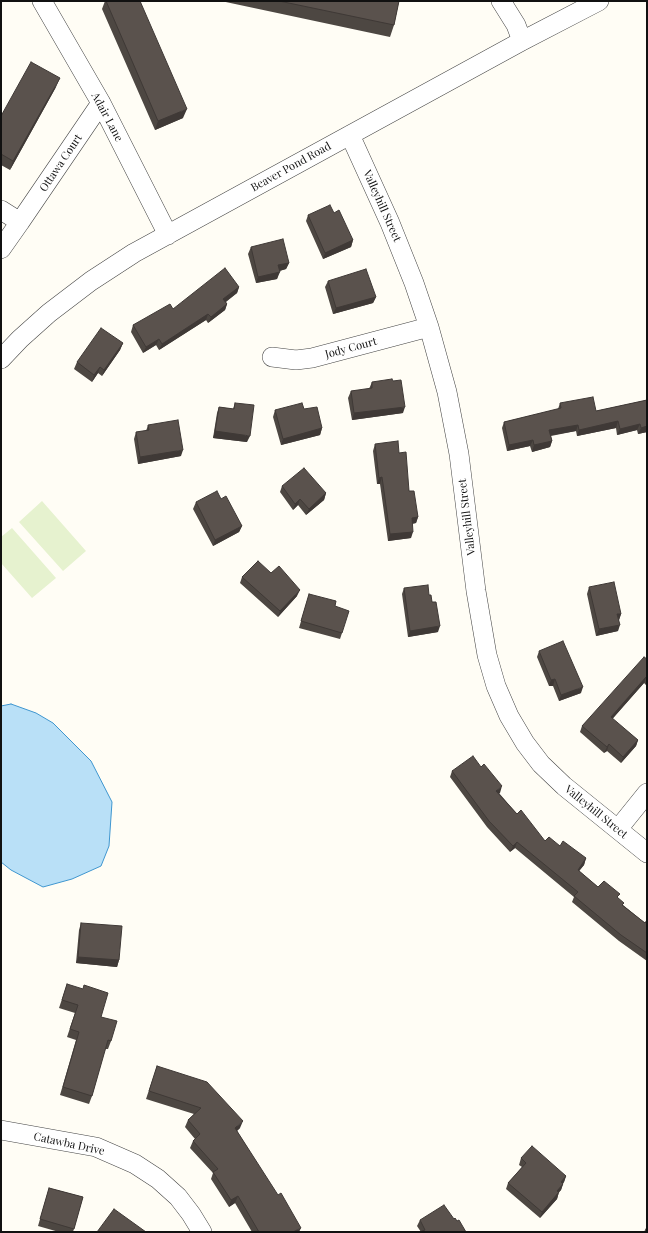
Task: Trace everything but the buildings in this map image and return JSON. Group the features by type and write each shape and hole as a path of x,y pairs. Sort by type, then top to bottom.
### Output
{"street":[{"name":"Adair Lane","path":"42,1 101,103 168,234"},
{"path":"502,1 516,25 522,41"},
{"name":"Beaver Pond Road","path":"1,359 20,339 90,281 134,253 522,41 599,1"},
{"name":"Ottawa Court","path":"1,249 101,103"},
{"name":"Valleyhill Street","path":"350,135 390,223 429,327 447,392 459,454 476,592 487,655 496,686 509,716 525,744 541,764 564,786 647,853"},
{"path":"1,210 20,222"},
{"name":"Jody Court","path":"272,357 296,360 312,358 429,327"},
{"path":"618,829 647,793"},
{"name":"Catawba Drive","path":"1,1130 96,1147 135,1164 158,1179 178,1197 202,1232"}],"green space":[{"path":"42,501 86,551 63,571 19,522"},
{"path":"12,528 56,578 32,598 1,563 1,537"}],"water":[{"path":"11,704 36,713 53,723 91,761 112,802 109,846 101,866 72,879 43,887 11,870 1,862 1,706"}]}
